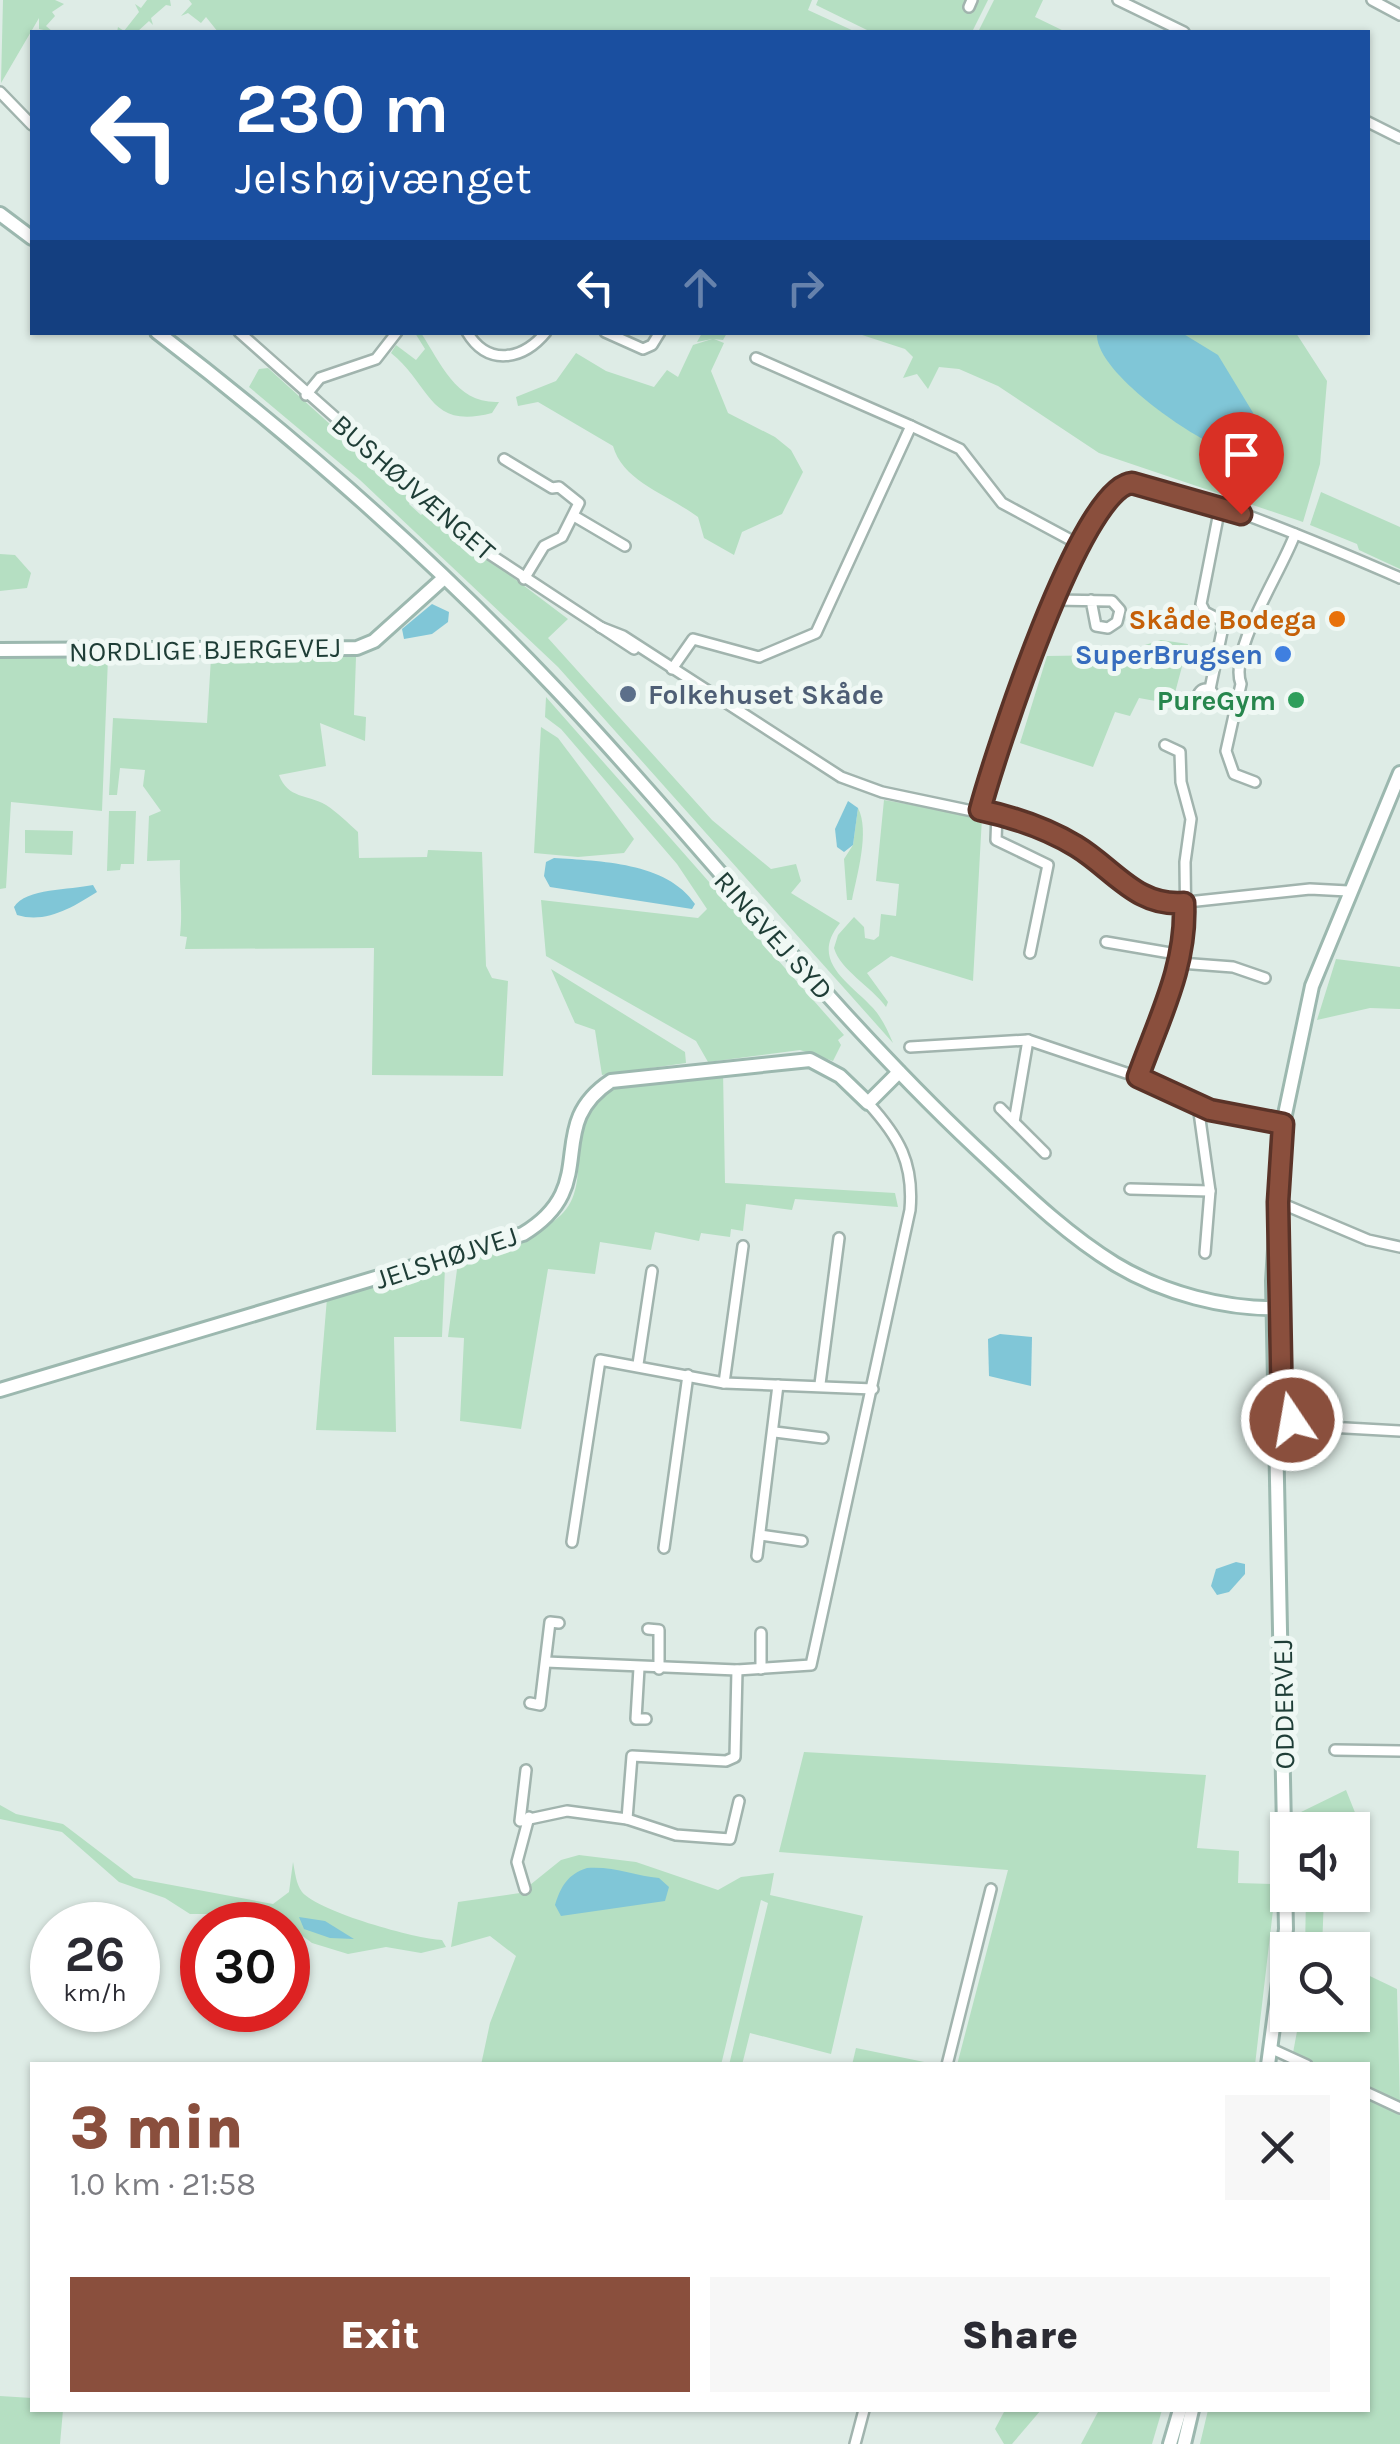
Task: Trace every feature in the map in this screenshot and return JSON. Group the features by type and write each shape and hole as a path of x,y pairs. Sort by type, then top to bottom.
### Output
{"main road":[{"path":"0,214 30,236"},
{"name":"RINGVEJ SYD","path":"158,335 229,398 323,468 444,578 565,700 899,1072 1048,1213 1118,1266 1179,1292 1278,1308"},
{"name":"NORDLIGE BJERGEVEJ","path":"0,650 357,648 374,642 444,578"},
{"name":"ODDERVEJ","path":"1269,2062 1286,1929 1278,1308 1283,1124 1300,1028 1348,891 1400,773"},
{"name":"JELSHØJVEJ","path":"0,1390 523,1234 560,1203 570,1176 578,1117 593,1093 611,1081 810,1060 840,1076 868,1103"},
{"path":"868,1103 899,1072"},
{"name":"ODDERVEJ","path":"1278,1308 1280,1477"},
{"path":"1170,2444 1179,2412"},
{"path":"1184,2444 1192,2412"}],"street":[{"path":"1118,0 1180,30"},
{"path":"1372,0 1400,15"},
{"path":"0,92 30,123"},
{"path":"1370,123 1400,138"},
{"name":"BUSHØJVÆNGET","path":"243,335 450,523 524,578 616,640 672,669 852,782 997,813 1073,844 1140,897 1184,903 1310,888 1348,891"},
{"path":"306,394 320,378 376,359 395,335"},
{"path":"469,335 483,352 502,358 529,350 543,335"},
{"path":"612,335 643,349 652,346 658,335"},
{"path":"756,358 960,449 1002,504 1082,546"},
{"path":"672,669 688,642 696,638 759,657 816,634 910,426"},
{"path":"504,460 576,497 579,507 560,540 542,548 524,578"},
{"path":"980,810 1012,704 1054,600 1113,492 1125,483 1220,507 1400,578"},
{"path":"1210,689 1224,622 1204,612 1200,604 1220,507"},
{"path":"574,516 625,546"},
{"path":"1255,782 1234,774 1226,758 1242,684 1237,674 1247,630 1279,576 1295,534"},
{"path":"1054,600 1090,600"},
{"path":"1138,1077 1181,959 1190,819 1180,752 1165,745"},
{"path":"997,813 996,840 1048,865 1030,954"},
{"path":"1106,942 1233,967 1265,978"},
{"path":"910,1047 1028,1040 1138,1077 1198,1106 1283,1124"},
{"path":"1014,1122 1028,1040"},
{"path":"546,1662 761,1670 803,1668 814,1659 913,1184 896,1134 868,1103"},
{"path":"1198,1106 1210,1192 1205,1253"},
{"path":"1000,1108 1046,1153"},
{"path":"1130,1189 1210,1192"},
{"path":"1278,1202 1368,1240 1400,1247"},
{"path":"820,1384 839,1238"},
{"path":"724,1383 743,1246"},
{"path":"638,1364 652,1271"},
{"path":"572,1542 598,1364 606,1359 724,1383 873,1389"},
{"path":"664,1548 688,1375"},
{"path":"757,1556 778,1384"},
{"path":"1282,1414 1310,1426 1400,1431"},
{"path":"775,1432 823,1438"},
{"path":"760,1536 802,1541"},
{"path":"530,1703 540,1705 550,1622 559,1623"},
{"path":"648,1629 659,1630 658,1669"},
{"path":"761,1633 761,1670"},
{"path":"639,1668 636,1718 646,1719"},
{"path":"627,1819 632,1756 726,1762 734,1757 736,1670"},
{"path":"1335,1750 1400,1751"},
{"path":"526,1770 520,1821 529,1816 584,1811 627,1819 676,1835 730,1839 739,1801"},
{"path":"525,1888 517,1862 529,1816"},
{"path":"948,2062 991,1889"},
{"path":"1272,2049 1300,2062"},
{"path":"1370,2094 1400,2108"},
{"path":"855,2444 863,2412"}],"green space":[{"path":"3,0 55,0 64,4 52,12 55,16 46,26 51,30 39,29 39,18 1,83"},
{"path":"147,0 170,0 171,6 166,5 151,18 153,25 149,21 139,30 125,30 139,12 135,4 141,8"},
{"path":"189,0 812,0 808,10 852,30 216,30 206,17 201,23 188,13 181,16 192,4"},
{"path":"818,0 988,0 973,30 867,30 816,5"},
{"path":"994,0 1043,0 1035,17 1062,30 979,30"},
{"path":"416,335 422,335 461,389 484,401 499,402 492,413 471,417 443,410 391,353 396,345 416,360 425,349"},
{"path":"701,335 726,335 723,340 714,339 724,343 711,371 728,413 775,437 791,450 803,472 782,514 742,532 734,555 704,538 698,517 626,469 613,446 538,402 518,406 516,397 556,381 576,353 606,371 654,387 667,370 678,377 693,345 712,339 697,342"},
{"path":"862,335 1297,335 1327,381 1320,464 1303,522 1099,453 998,386 959,369 939,367 928,389 917,374 903,378 913,357 905,349"},
{"path":"268,368 363,454 370,468 412,499 409,504 421,515 425,511 568,619 548,638 712,820 771,869 796,864 801,881 791,893 840,923 832,936 830,960 876,1012 893,1043 558,667 360,480 249,387 259,369"},
{"path":"1321,492 1400,527 1400,569 1359,550 1357,544 1310,525"},
{"path":"0,554 15,555 31,573 27,588 0,591"},
{"path":"1161,640 1188,644 1172,704 1139,698 1130,716 1115,712 1093,767 1020,743 1047,656 1113,655"},
{"path":"0,657 108,658 102,811 11,802 6,888 0,889"},
{"path":"356,657 354,715 366,717 365,741 320,723 326,766 279,775 287,788 326,805 358,832 359,858 427,857 428,850 482,852 486,966 492,978 508,981 503,1076 372,1075 374,948 185,949 187,937 180,936 180,860 147,861 149,816 161,811 143,786 145,770 120,768 117,795 109,795 113,718 207,723 211,658"},
{"path":"546,697 844,1035 838,1040 841,1045 833,1061 800,1050 708,1062 696,1041 546,956 541,900 698,918 707,909 677,864 561,729 545,717"},
{"path":"541,727 558,738 634,839 624,853 578,857 534,853"},
{"path":"884,800 982,817 973,981 891,956 867,973 888,1002 886,1007 843,964 834,948 838,935 854,917 864,927 865,938 874,940 879,936 881,914 896,916 899,884 876,881"},
{"path":"858,808 863,829 861,853 852,900 847,900 844,859 853,845"},
{"path":"109,811 136,811 134,864 121,864 120,870 107,871"},
{"path":"25,830 73,831 72,855 25,853"},
{"path":"1336,959 1400,967 1400,1009 1370,1008 1317,1020"},
{"path":"551,969 685,1052 686,1063 602,1075 595,1030 575,1023"},
{"path":"723,1071 725,1183 895,1193 898,1207 795,1199 792,1210 746,1204 743,1231 731,1229 730,1237 701,1233 699,1241 655,1232 651,1250 600,1242 595,1274 548,1269 521,1429 460,1421 464,1338 448,1337 458,1262 525,1239 561,1215 576,1187 586,1119 595,1103 610,1090 650,1077"},
{"path":"445,1268 442,1337 394,1337 396,1432 316,1430 327,1298"},
{"path":"804,1752 1206,1775 1197,1848 1239,1851 1238,1883 1270,1884 1273,1912 1255,2062 958,2062 1008,1870 779,1852"},
{"path":"1346,1790 1355,1812 1301,1812"},
{"path":"0,1805 16,1814 63,1824 134,1878 262,1902 180,1902 180,1908 165,1898 119,1882 62,1832 0,1819"},
{"path":"579,1855 636,1862 718,1890 741,1877 774,1873 770,1895 863,1916 831,2054 750,2033 743,2062 730,2062 768,1903 761,1900 722,2062 482,2062 490,2023 516,1956 490,1936 451,1947 458,1902 520,1893 561,1860"},
{"path":"293,1862 300,1889 312,1900 369,1923 442,1940 446,1947 421,1953 386,1947 348,1954 312,1943 310,1902 276,1902 289,1892"},
{"path":"1306,1912 1323,1912 1323,1932 1305,1932"},
{"path":"1370,1976 1397,1989 1400,2103 1370,2089 1370,2062 1312,2062 1293,2053 1297,2032 1370,2032"},
{"path":"856,2048 924,2062 853,2062"},
{"path":"1370,2098 1400,2112 1400,2444 1200,2444 1208,2412 1370,2412"},
{"path":"0,2396 30,2398 30,2412 63,2412 60,2444 0,2444"},
{"path":"1004,2412 1039,2412 1012,2444 1004,2444 995,2429"},
{"path":"1098,2412 1161,2412 1152,2444 1081,2444"}],"water":[{"path":"1097,335 1185,335 1218,355 1258,421 1262,430 1260,441 1237,447 1219,446 1199,437 1142,397 1109,364"},
{"path":"432,604 449,612 448,622 432,634 404,639 402,629"},
{"path":"848,801 858,808 853,845 844,852 837,847 835,829"},
{"path":"554,858 611,863 650,872 683,890 695,904 692,909 550,887 544,876 546,862"},
{"path":"93,885 97,892 49,916 17,915 14,907 38,893"},
{"path":"1000,1334 1032,1337 1031,1386 989,1376 988,1339"},
{"path":"1236,1562 1245,1564 1245,1574 1229,1592 1217,1595 1211,1586 1216,1569"},
{"path":"587,1868 659,1878 669,1887 665,1901 561,1916 555,1905 563,1887 570,1877"},
{"path":"310,1919 325,1921 354,1939 330,1938 310,1931"}],"place":[{"name":"Skåde Bodega","path":"1337,619"},
{"name":"SuperBrugsen","path":"1283,654"},
{"name":"Folkehuset Skåde","path":"628,694"},
{"name":"PureGym","path":"1296,700"}],"route":[{"path":"1241,514 1144,485 1125,483 1113,492 1054,600 1028,660 980,810 1025,822 1073,844 1107,866 1140,897 1169,904 1184,903 1186,941 1173,988 1138,1077 1221,1114 1283,1124 1278,1202 1282,1414 1292,1420"}]}
